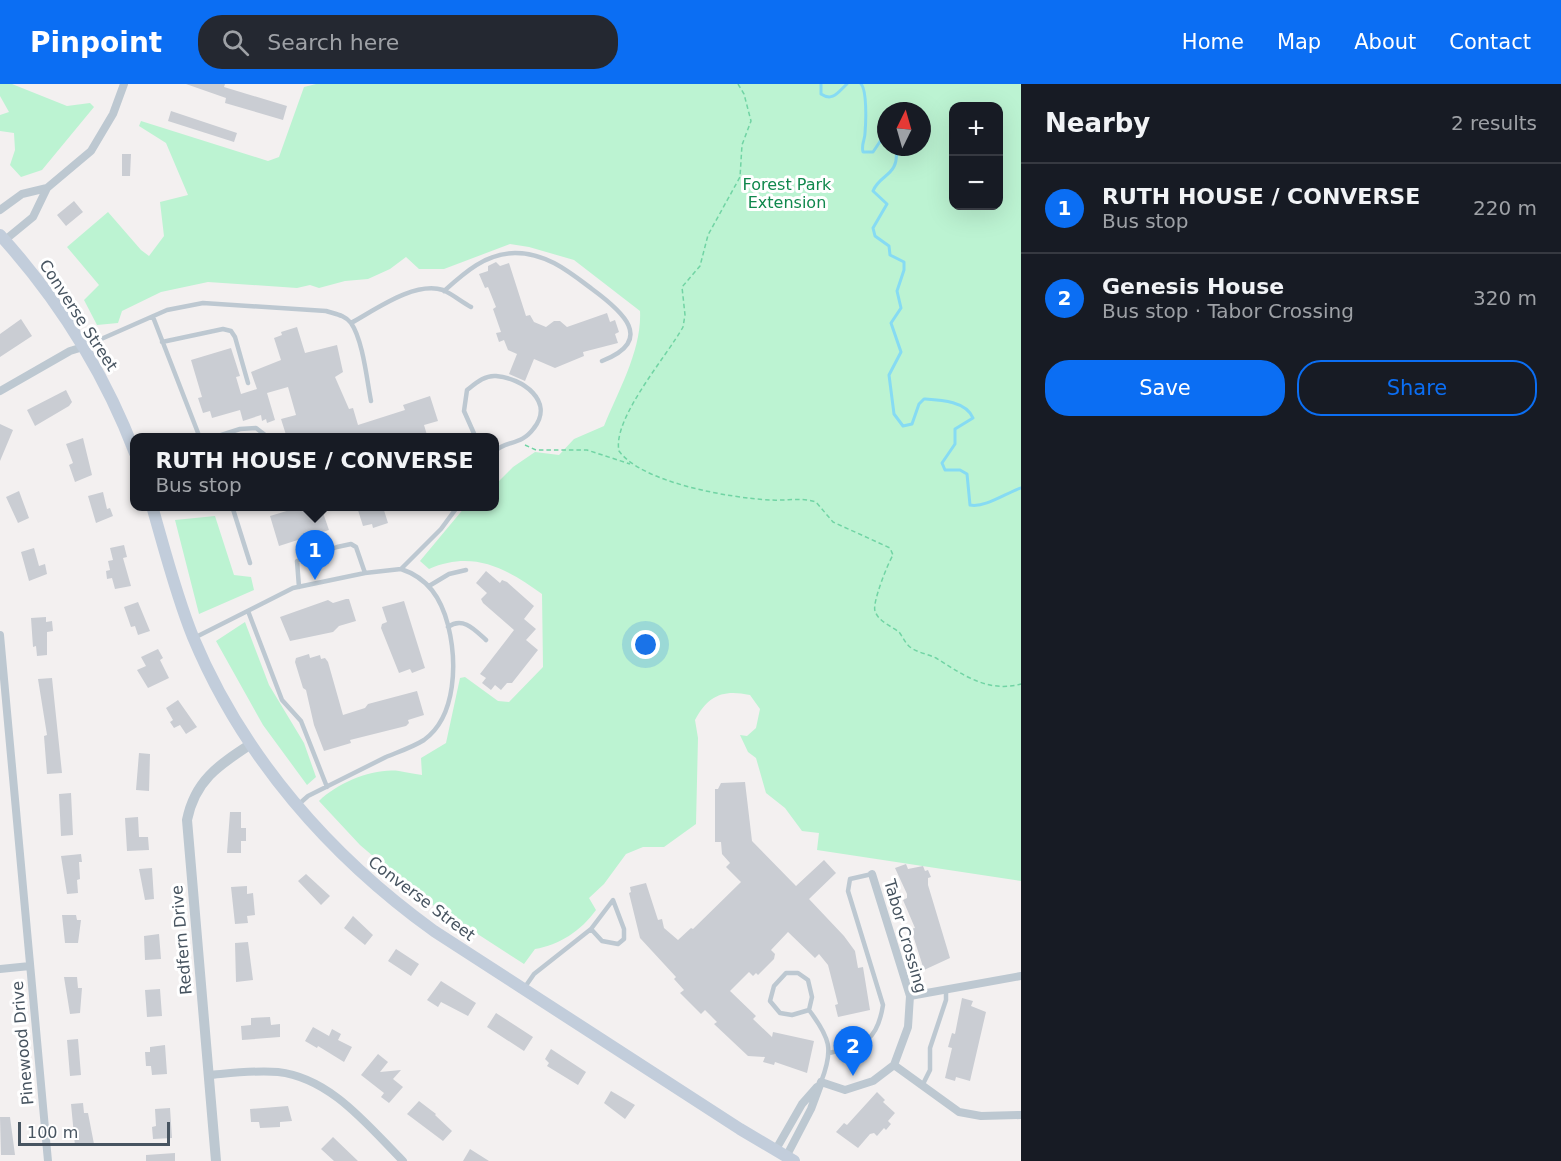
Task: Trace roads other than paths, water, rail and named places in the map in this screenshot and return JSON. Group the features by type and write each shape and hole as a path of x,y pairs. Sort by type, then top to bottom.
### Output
{"main road":[{"name":"Converse Street","path":"3,238 37,278 83,346 113,401 130,441"},
{"name":"Converse Street","path":"155,511 172,579 194,638 218,688 251,744 297,806 350,863 395,902 524,990 785,1156"}],"street":[{"path":"3,238 33,217 47,188 91,151 113,114 124,84"},
{"path":"0,210 22,194 47,188"},
{"path":"0,391 70,351 83,346"},
{"name":"Pinewood Drive","path":"0,635 48,1161"},
{"name":"Redfern Drive","path":"216,1161 187,820 190,804 203,779 213,769 251,744"},
{"name":"Tabor Crossing","path":"873,874 910,996 908,1027 894,1065"},
{"path":"0,969 30,966"},
{"path":"910,996 1021,976"},
{"path":"785,1156 802,1104 821,1082 840,1090 855,1089 873,1081 894,1065 943,1103 963,1113 981,1116 1021,1114"},
{"path":"208,1075 257,1071 280,1072 306,1080 336,1095 403,1161"}],"lane":[{"path":"444,291 470,268 493,256 514,253 539,256 557,264 614,305 630,324 630,334 622,352 602,362"},
{"path":"351,323 412,292 430,289 444,291 471,307"},
{"path":"83,346 108,338 167,310 203,303 326,312 341,315 351,323 363,359 371,401"},
{"path":"153,317 198,433"},
{"path":"162,342 223,329 231,331 235,336 248,383"},
{"path":"474,433 464,411 467,390 479,380 495,376 527,385 537,395 541,412 535,427 521,441 499,448"},
{"path":"228,433 256,428 262,433"},
{"path":"232,511 250,563"},
{"path":"400,569 441,529 455,511"},
{"path":"299,587 297,561 345,545 356,547 365,573"},
{"path":"194,638 280,593 365,573 400,569 412,573 429,586 437,597 452,642 452,671 447,710 424,740 308,796 297,806"},
{"path":"429,586 449,574 466,570"},
{"path":"248,611 282,700 301,721 327,787"},
{"path":"448,627 460,622 468,624 486,640"},
{"path":"829,1053 863,1045 880,1023 883,1005 848,891 850,879 873,874"},
{"path":"524,990 534,974 591,929 613,900 624,929 624,939 618,944 610,945 602,941 591,929"},
{"path":"809,1010 786,1014 772,1006 770,992 786,974 798,973 808,980 812,997 809,1010 825,1034 829,1053 821,1082"},
{"name":"Tabor Crossing","path":"922,1086 928,1077 930,1048 946,1000 946,990"}],"waterway":[{"path":"821,84 821,94 829,97 835,95 847,84"},
{"path":"861,84 866,107 863,152 873,152 877,146"},
{"path":"896,156 895,164 889,174 876,185 873,191 887,204 873,228 875,236 889,246 890,255 904,262 904,270 897,291 901,308 891,323 901,352 889,375 894,414 903,426 912,424 919,404 924,399 952,402 965,408 973,418 955,429 955,444 942,463 945,470 960,470 967,474 970,505 989,502 1021,488"}],"place":[{"name":"RUTH HOUSE / CONVERSE","path":"315,580"},
{"name":"Genesis House","path":"853,1076"}],"park label":[{"name":"Forest Park Extension","path":"787,193"}]}
